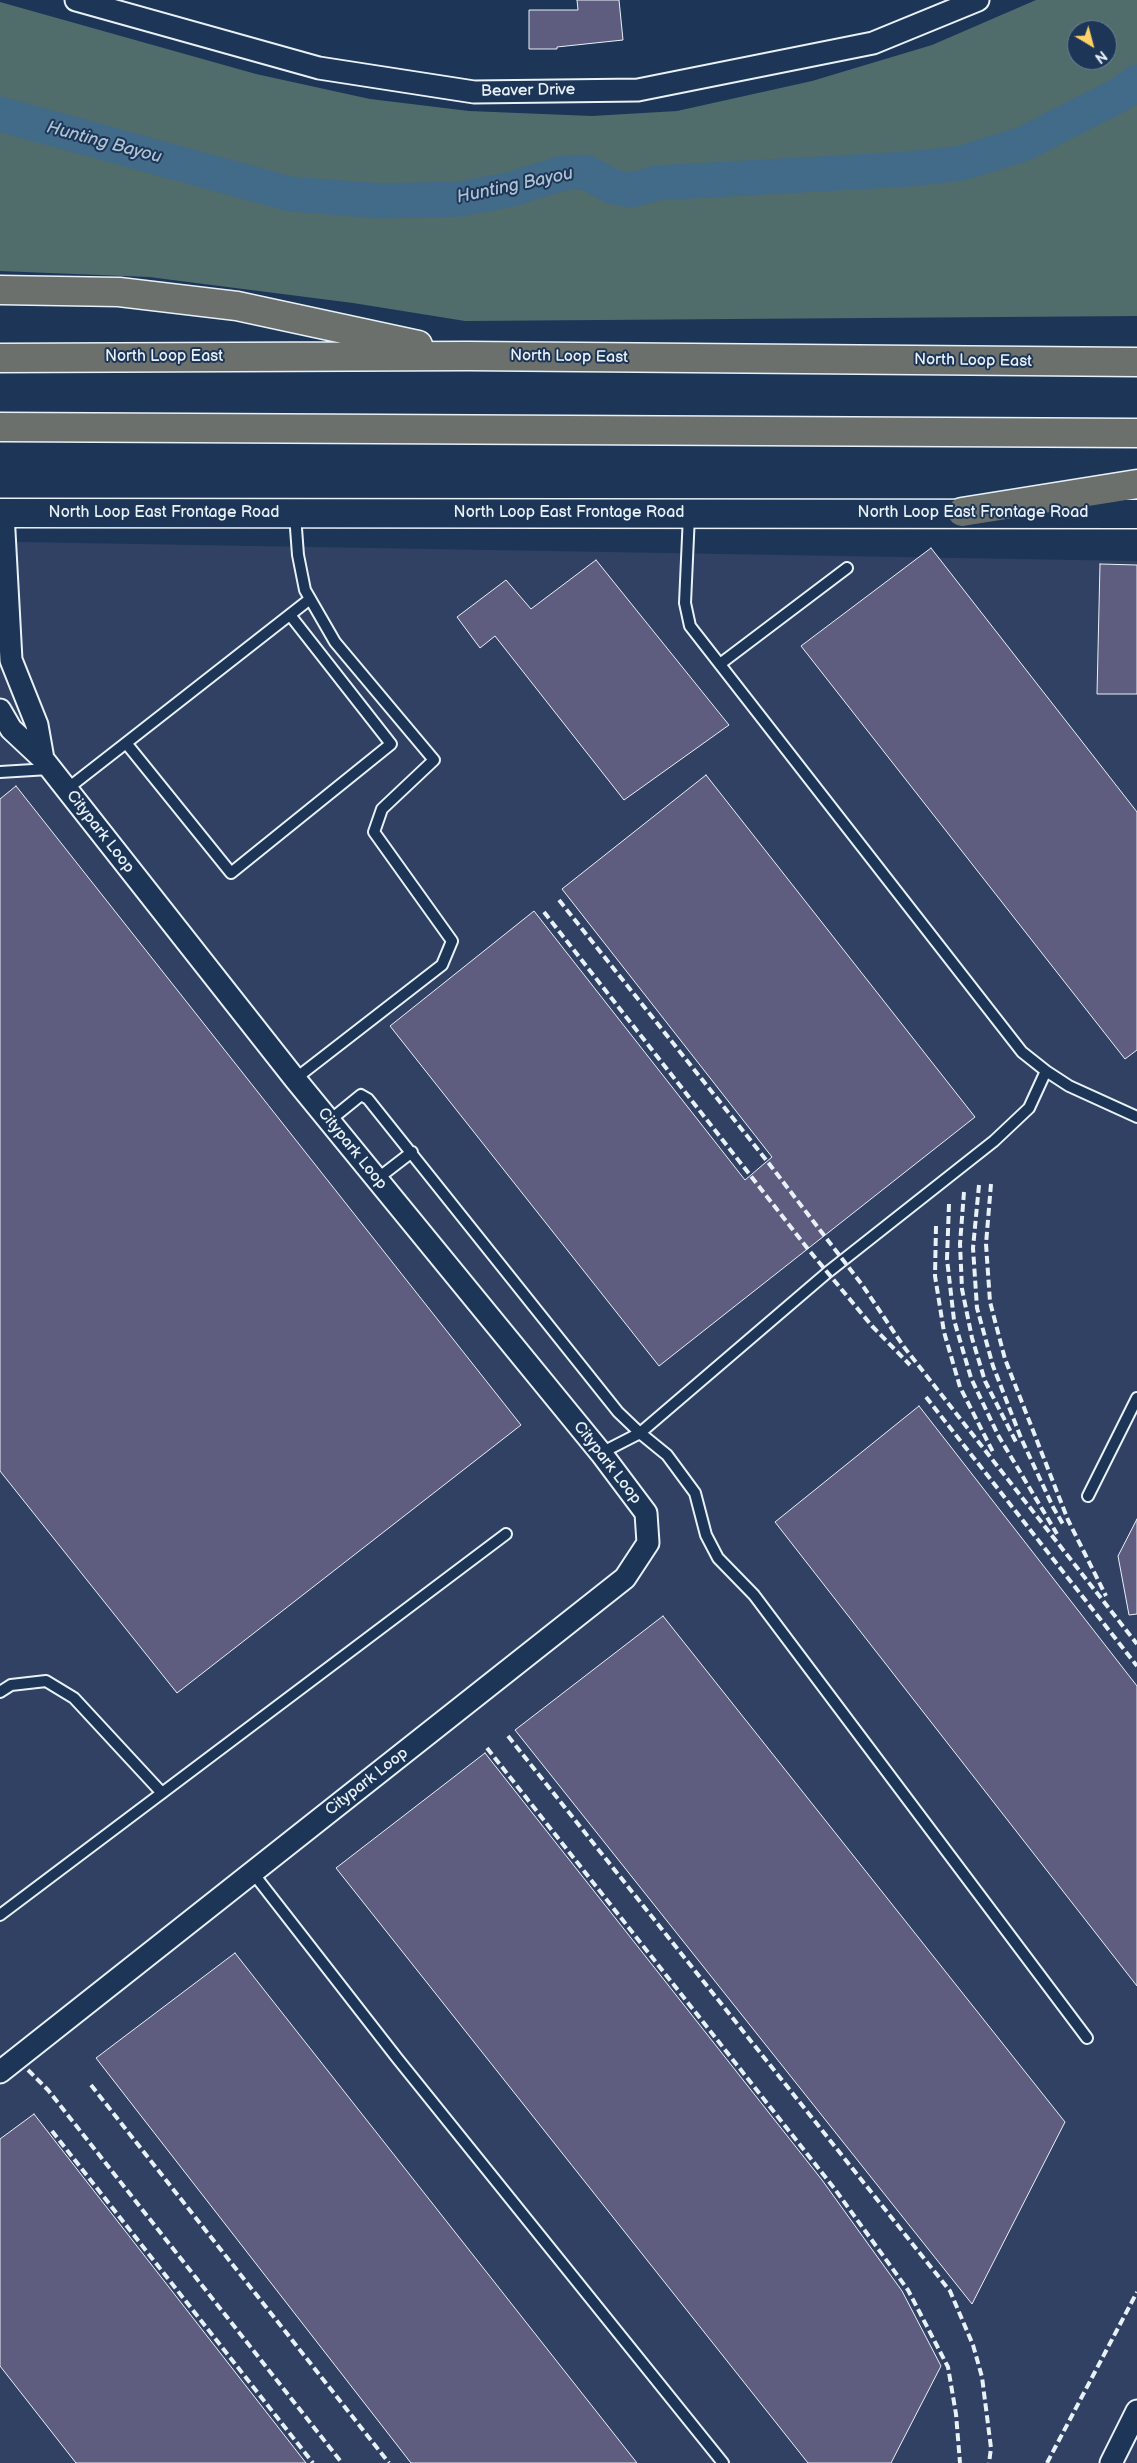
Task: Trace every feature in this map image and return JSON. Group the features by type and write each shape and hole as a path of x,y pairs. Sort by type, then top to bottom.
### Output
{"highway":[{"path":"0,290 119,292 237,306 468,356"},
{"name":"North Loop East","path":"0,358 468,356 1137,362"},
{"path":"0,427 1137,433"},
{"path":"962,512 1137,484"}],"main road":[{"name":"North Loop East Frontage Road","path":"1,513 689,514 962,512 1137,514"}],"street":[{"name":"Beaver Drive","path":"76,0 126,7 319,68 474,92 638,90 873,43 978,0"},
{"name":"Citypark Loop","path":"1,513 11,660 37,725 47,764"},
{"name":"Citypark Loop","path":"0,710 5,730 47,764 295,1079 601,1453 646,1513 648,1543 624,1578 0,2072"},
{"path":"1111,2463 1137,2412"}],"lane":[{"path":"295,513 298,555 305,590 310,599 336,642 434,760 382,809 374,832 452,941 442,965 295,1079"},
{"path":"689,514 685,603 690,626 1022,1052 1046,1072 1069,1086 1137,1117"},
{"path":"720,664 847,568"},
{"path":"66,789 310,599"},
{"path":"126,743 231,873 391,744 290,615"},
{"path":"0,772 47,764"},
{"path":"601,1453 640,1433 828,1272 994,1141 1029,1108 1046,1072"},
{"path":"329,1121 361,1095 368,1099 618,1412 667,1455 695,1493 706,1535 718,1558 754,1595 1087,2038"},
{"path":"377,1180 412,1152"},
{"path":"1088,1496 1137,1398"},
{"path":"0,1915 506,1534"},
{"path":"0,1692 11,1685 46,1681 74,1698 162,1794"},
{"path":"253,1872 404,2066 723,2463"}],"shaded area":[{"path":"0,543 1137,561 1137,2463 0,2463"}],"green space":[{"path":"1036,0 1137,0 1137,316 465,321 353,303 149,277 0,271 0,2 256,74 370,99 469,111 592,116 677,111 812,81 932,45"}],"building":[{"path":"577,0 619,0 623,40 557,47 557,49 529,49 529,10 578,10"},
{"path":"931,548 1137,812 1137,1050 1125,1059 801,646"},
{"path":"596,560 729,725 624,800 495,636 480,648 457,617 506,580 531,609"},
{"path":"1100,564 1137,565 1137,694 1097,694"},
{"path":"706,775 975,1117 659,1366 390,1026 534,911 745,1180 772,1157 562,889"},
{"path":"16,786 521,1425 177,1693 0,1471 0,799"},
{"path":"919,1406 1137,1686 1137,1986 775,1522"},
{"path":"1137,1519 1137,1614 1129,1615 1118,1556"},
{"path":"663,1616 1065,2122 972,2304 515,1730"},
{"path":"485,1753 822,2180 902,2291 941,2366 891,2463 808,2463 336,1868"},
{"path":"235,1953 637,2463 411,2463 96,2058"},
{"path":"34,2114 306,2463 76,2463 0,2366 0,2139"}],"waterway":[{"name":"Hunting Bayou","path":"0,114 290,194 381,201 459,199 508,190 563,173 585,172 614,187 631,190 657,183 909,169 962,163 1023,144 1121,94 1137,82"}],"railway":[{"path":"559,900 767,1161 863,1286 904,1347 1137,1644"},
{"path":"544,912 808,1249 872,1326 910,1365"},
{"path":"991,1184 986,1244 990,1302 1005,1359 1068,1520 1106,1596"},
{"path":"979,1185 973,1248 977,1308 993,1366 1021,1438 1053,1507 1064,1526"},
{"path":"964,1192 960,1244 962,1289 972,1338 985,1381 1016,1442"},
{"path":"949,1204 947,1259 954,1320 971,1378 998,1435 1057,1534"},
{"path":"936,1226 935,1276 944,1332 960,1387 994,1454"},
{"path":"926,1397 1137,1666"},
{"path":"508,1736 950,2291 973,2345 982,2377 991,2448 989,2463"},
{"path":"487,1748 834,2188 908,2290 948,2367 956,2414 960,2463"},
{"path":"28,2070 48,2090 342,2463"},
{"path":"91,2085 389,2463"},
{"path":"52,2131 313,2463"},
{"path":"1047,2463 1137,2292"}]}
